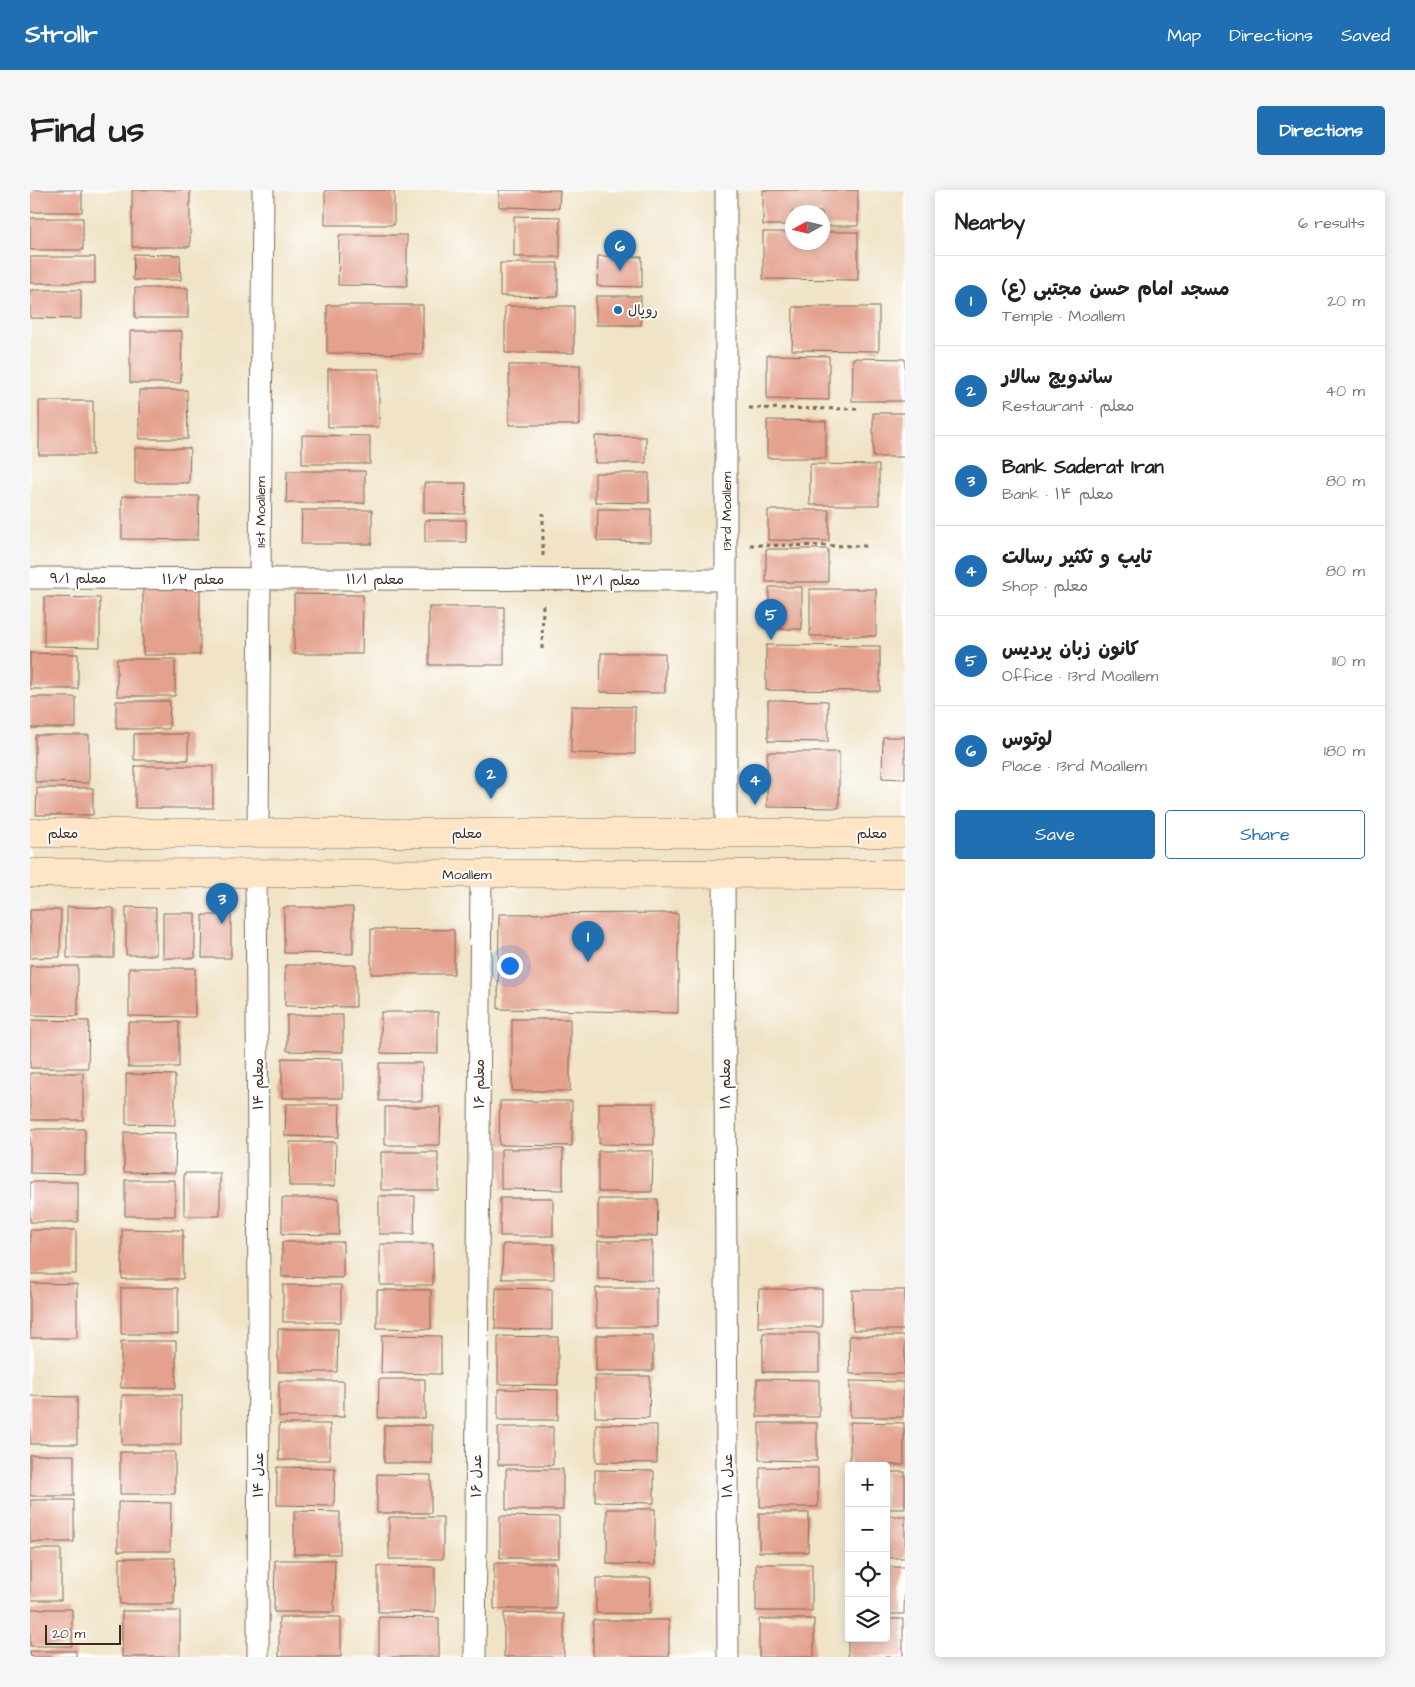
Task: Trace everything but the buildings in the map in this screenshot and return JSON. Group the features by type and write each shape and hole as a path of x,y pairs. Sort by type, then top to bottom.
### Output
{"main road":[{"name":"معلم","path":"30,834 905,833"},
{"name":"Moallem","path":"30,873 905,874"}],"street":[{"name":"11st Moallem","path":"258,834 263,190"},
{"name":"13rd Moallem","path":"726,190 726,833"},
{"name":"معلم ۹/۱","path":"30,578 126,578"},
{"name":"معلم ۱۱/۲","path":"126,578 260,579"},
{"name":"معلم ۱۱/۱","path":"260,579 491,580"},
{"name":"معلم ۱۳/۱","path":"491,580 726,580"},
{"name":"معلم ۱۴","path":"256,874 259,1294"},
{"name":"معلم ۱۶‌","path":"478,1294 481,874"},
{"name":"معلم ۱۸","path":"724,874 726,1294"},
{"name":"عدل ۱۴","path":"258,1657 259,1294"},
{"name":"عدل ۱۶","path":"475,1657 478,1294"},
{"name":"عدل ۱۸","path":"726,1294 728,1657"}],"path":[{"path":"726,408 859,409"},
{"path":"726,544 869,546"}],"place":[{"name":"لوتوس","path":"620,271"},
{"name":"رویال","path":"618,310"},
{"name":"کانون زبان پردیس","path":"771,640"},
{"name":"ساندویچ سالار","path":"491,799"},
{"name":"تایپ و تکثیر رسالت","path":"755,805"},
{"name":"Bank Saderat Iran","path":"222,924"},
{"name":"مسجد امام حسن مجتبی (ع)","path":"588,962"}]}
